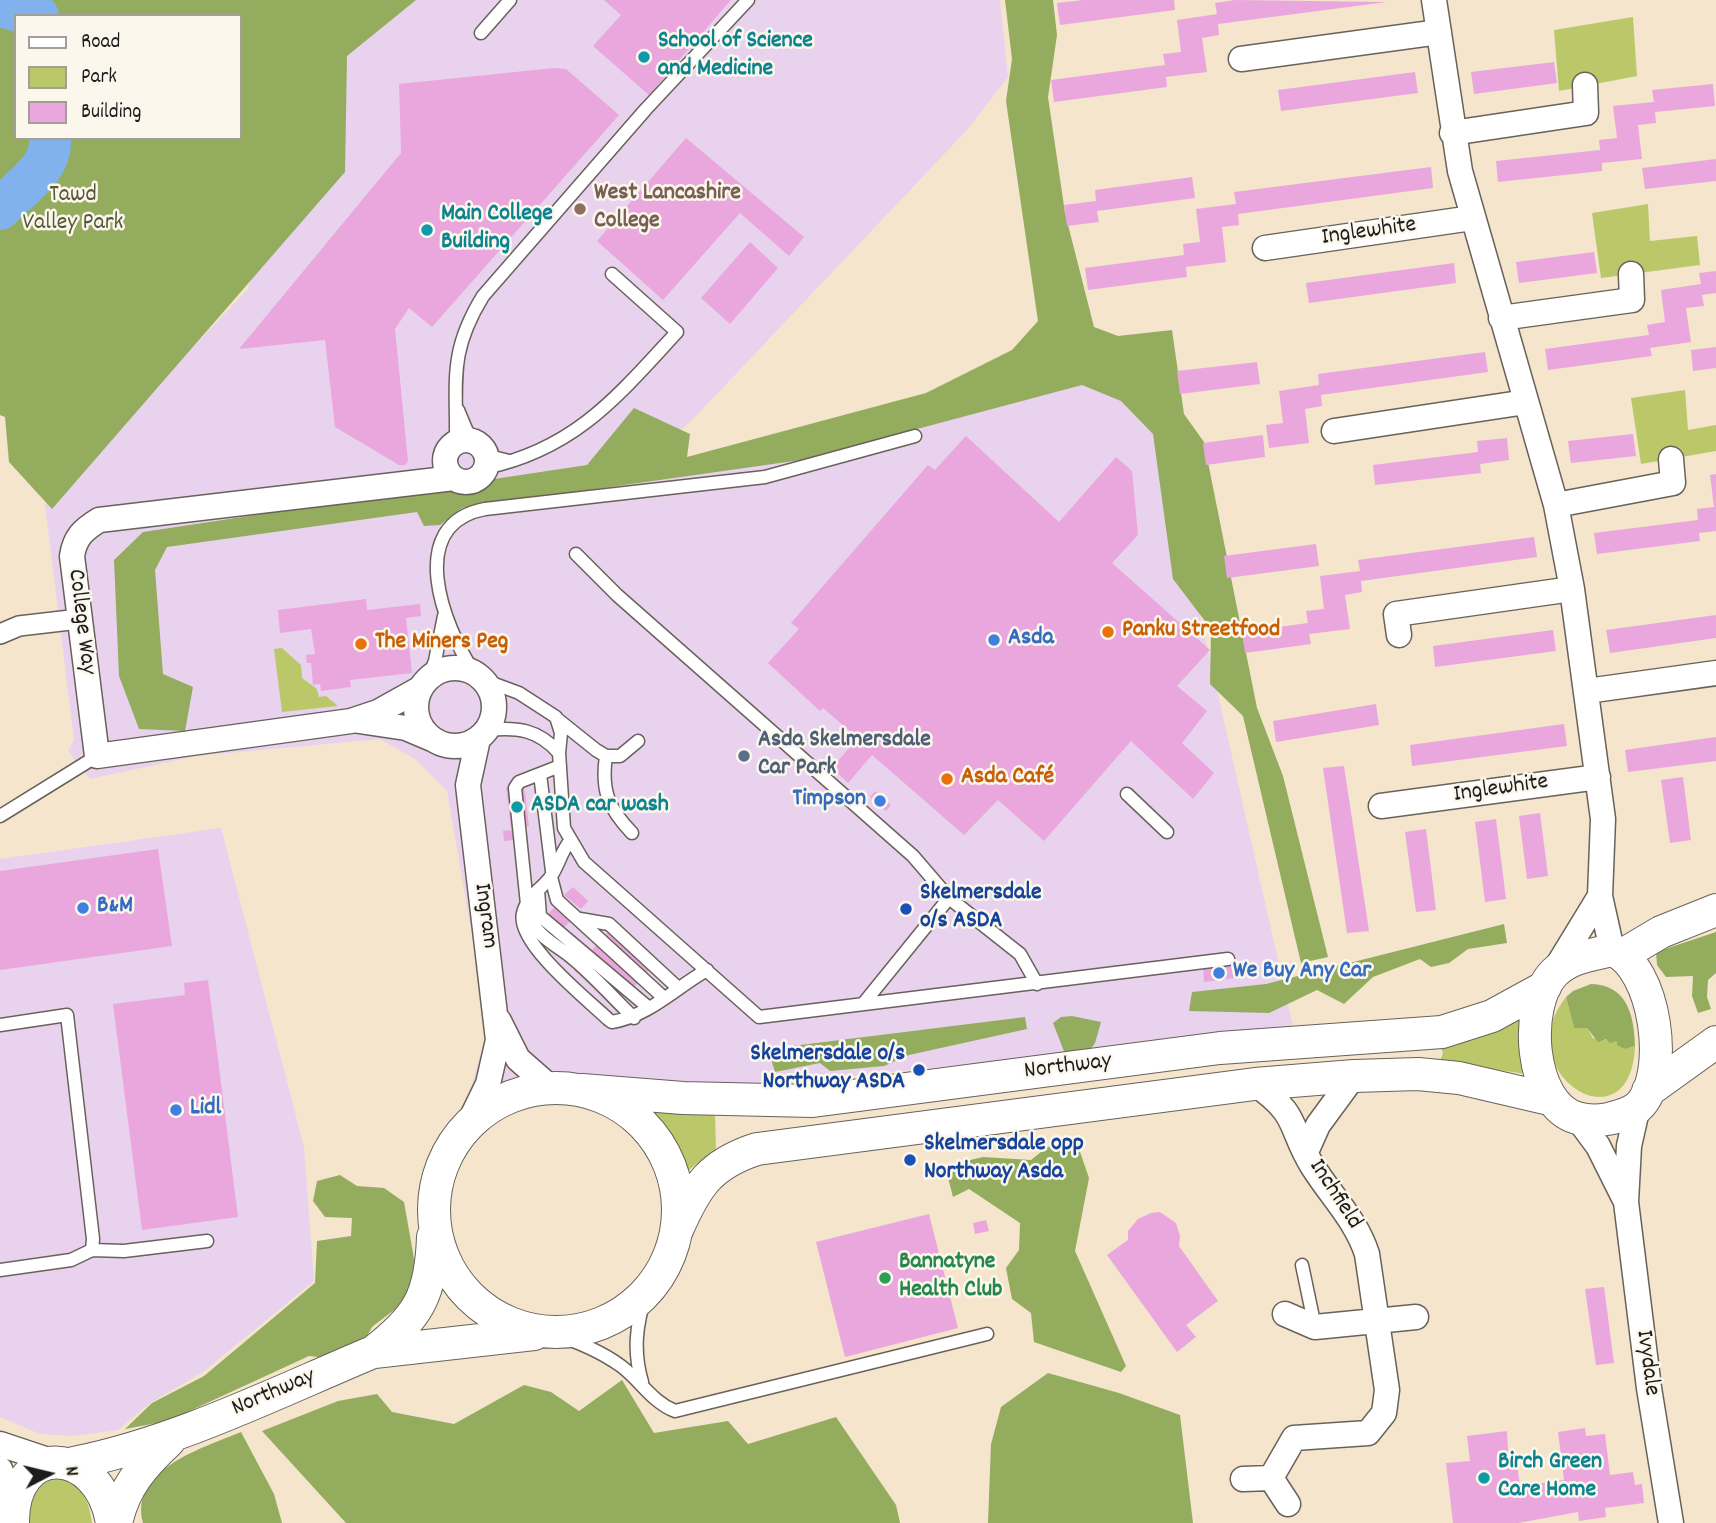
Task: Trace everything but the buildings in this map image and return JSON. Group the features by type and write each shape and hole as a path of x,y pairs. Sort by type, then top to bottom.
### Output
{"street":[{"path":"1434,0 1452,133 1472,218 1556,505 1572,589 1603,819 1600,896 1618,952 1636,969 1648,993 1654,1024 1655,1059 1643,1099"},
{"path":"1241,59 1439,32"},
{"path":"1452,133 1586,113 1585,85"},
{"name":"Inglewhite","path":"1265,248 1472,218"},
{"path":"1501,318 1632,300 1631,274"},
{"path":"1334,431 1525,402"},
{"name":"College Way","path":"97,757 72,556 74,541 83,530 100,520 418,480 466,458"},
{"path":"1556,505 1673,482 1671,458"},
{"path":"1399,635 1396,614 1572,589"},
{"path":"0,634 19,626 79,619"},
{"path":"97,757 351,721 390,706 449,668 479,676 491,691 495,710 482,735 455,746 438,742 406,728 351,721"},
{"path":"1587,691 1716,673"},
{"path":"424,684 416,712 419,723 438,742"},
{"name":"Ingram","path":"468,1125 495,1063 498,1017 468,785 482,735"},
{"name":"Ingram","path":"438,742 459,774 470,815"},
{"name":"Inglewhite","path":"1395,797 1598,777"},
{"path":"1600,896 1549,981 1535,1037 1542,1080 1549,1098 1564,1113 1578,1119 1612,1118 1643,1099 1716,1042"},
{"path":"1549,981 1573,958 1618,952 1716,910"},
{"name":"Northway","path":"582,1090 683,1098 813,1101 1220,1048 1442,1032 1492,1016 1549,981"},
{"name":"Ingram","path":"498,1017 518,1059 551,1088"},
{"name":"Northway","path":"677,1230 691,1197 708,1175 738,1155 757,1149 1255,1084 1354,1076 1418,1074 1459,1078 1549,1098"},
{"name":"Inchfield","path":"1306,1152 1318,1125 1354,1076"},
{"name":"Inchfield","path":"1255,1084 1288,1111 1306,1152 1362,1237 1367,1254 1387,1391 1384,1413 1368,1433 1294,1438 1271,1478"},
{"path":"551,1088 582,1090 611,1101 628,1112 657,1141 671,1169 678,1199 677,1230 667,1264 646,1294 619,1316 586,1330 547,1333 502,1321 467,1296 444,1260 434,1219 436,1185 448,1153 468,1125 492,1106 511,1097 551,1088"},
{"name":"Ivydale","path":"1643,1099 1629,1146 1626,1202 1649,1388 1671,1523"},
{"name":"Ivydale","path":"1578,1119 1598,1146 1626,1202"},
{"name":"Northway","path":"373,1353 407,1324 425,1295 432,1272 434,1219"},
{"path":"1285,1314 1315,1327 1416,1317"},
{"name":"Northway","path":"10,1516 22,1483 42,1465 118,1454 178,1434 373,1353 547,1333"},
{"name":"Northway","path":"114,1523 129,1483 145,1463 178,1434"},
{"path":"0,1444 66,1463 90,1475 102,1490 114,1523"},
{"path":"0,1469 10,1516"},
{"path":"1243,1479 1271,1478 1288,1504"}],"lane":[{"path":"481,33 510,0"},
{"path":"612,274 677,332 617,396 573,435 513,462 466,458 456,407 456,354 471,315 482,296 646,109 748,0"},
{"path":"638,741 620,756 606,756 519,693 479,676 461,653 444,616 436,550 445,530 455,519 468,512 765,477 915,436"},
{"path":"576,554 913,856 949,898 1020,954 1037,984"},
{"path":"424,684 435,661 444,616"},
{"path":"556,718 561,733 564,828 584,862 763,1018 1228,959"},
{"path":"482,735 515,727 532,732 548,740 560,759"},
{"path":"606,756 604,793 632,833"},
{"path":"0,816 97,757"},
{"path":"560,759 540,774 519,782 515,788 533,894 540,916 649,1008"},
{"path":"540,774 557,900 664,998"},
{"path":"1127,794 1167,832"},
{"path":"570,841 560,853 552,876 533,894 522,916 525,931 539,952 610,1021 634,1018 677,987 708,970"},
{"path":"533,894 528,914 533,926 634,1018"},
{"path":"863,1004 949,898"},
{"path":"578,919 609,924 677,987"},
{"path":"0,1025 67,1015 91,1197 92,1250"},
{"path":"0,1270 71,1260 92,1250 124,1251 206,1241"},
{"path":"1302,1265 1315,1327"},
{"path":"642,1383 636,1361 635,1339 646,1294"},
{"path":"547,1333 602,1353 642,1383 658,1405 675,1411 986,1334"}],"shaded area":[{"path":"372,0 1000,0 1008,77 967,130 694,418 635,475 1100,377 1157,424 1294,1031 746,1087 647,1081 470,1091 488,1028 447,791 415,759 380,739 196,756 90,779 68,751 74,740 45,504 248,289 303,68"},
{"path":"221,828 304,1147 314,1281 203,1372 150,1403 118,1430 73,1436 40,1434 0,1417 0,859"}],"green space":[{"name":"Tawd Valley Park","path":"0,0 416,0 347,56 345,172 52,509 9,462 5,417 0,415"},
{"path":"1005,0 1053,0 1057,35 1048,97 1065,213 1094,327 1118,336 1172,330 1184,414 1204,442 1257,708 1283,776 1328,957 1301,963 1243,716 1210,684 1211,629 1173,579 1153,434 1121,401 1082,385 801,460 462,508 440,525 424,526 417,512 167,547 155,570 163,674 193,687 185,731 139,729 119,676 114,560 143,532 587,465 634,408 690,434 687,457 926,393 1012,350 1038,321 1006,101 1012,59"},
{"path":"1633,17 1637,76 1559,91 1554,30"},
{"path":"1648,204 1650,241 1697,236 1700,265 1601,278 1592,213"},
{"path":"1685,390 1688,430 1716,425 1716,451 1641,464 1631,398"},
{"path":"282,648 301,665 302,678 317,689 319,697 326,696 338,706 282,712 274,649"},
{"path":"1504,924 1507,943 1468,949 1449,963 1431,967 1420,959 1373,977 1344,1004 1317,990 1269,1013 1189,1011 1192,992 1266,984"},
{"path":"1716,932 1716,973 1708,980 1707,997 1711,1009 1698,1013 1692,996 1693,976 1666,977 1657,965 1656,952"},
{"path":"1591,984 1613,990 1621,996 1630,1013 1635,1046 1625,1049 1617,1045 1617,1041 1610,1043 1606,1039 1598,1042 1587,1028 1574,1028 1566,997"},
{"path":"1566,997 1574,1028 1587,1028 1593,1038 1618,1041 1625,1049 1635,1046 1628,1077 1614,1093 1596,1097 1576,1089 1560,1074 1551,1051 1552,1025"},
{"path":"1072,1016 1101,1022 1095,1043 1086,1056 1067,1059 1053,1023 1061,1017"},
{"path":"1025,1017 1027,1029 909,1055 884,1066 830,1071 820,1063 775,1072 768,1049"},
{"path":"1519,1019 1525,1074 1440,1061 1443,1053 1440,1045"},
{"path":"643,1110 715,1113 716,1149 685,1173 666,1138"},
{"path":"1077,1143 1089,1178 1075,1251 1126,1366 1121,1372 1034,1342 1031,1313 1012,1299 1006,1268 1019,1250 1020,1223 969,1189 953,1197 945,1166 983,1157 1031,1160 1047,1147"},
{"path":"340,1175 357,1186 384,1188 404,1202 415,1264 413,1288 394,1310 372,1327 364,1342 327,1358 309,1356 168,1421 125,1429 152,1403 204,1376 315,1283 317,1241 351,1236 352,1218 325,1217 313,1201 317,1181"},
{"path":"1048,1373 1119,1393 1180,1415 1193,1523 988,1523 991,1444 1001,1407"},
{"path":"622,1380 654,1433 728,1421 748,1444 836,1417 896,1505 900,1523 346,1523 262,1431 338,1401 377,1394 392,1412 454,1424 524,1385 551,1392 579,1411"},
{"path":"241,1432 274,1494 282,1523 143,1523 142,1504 147,1488 158,1475 190,1454"},
{"path":"63,1479 84,1496 92,1523 26,1523 30,1498 34,1492 46,1482"}],"waterway":[{"path":"0,6 30,14"},
{"path":"0,209 41,169 50,140"}],"place":[{"name":"School of Science and Medicine","path":"644,57"},
{"name":"West Lancashire College","path":"580,209"},
{"name":"Main College Building","path":"427,230"},
{"name":"Panku Streetfood","path":"1108,632"},
{"name":"Asda","path":"994,640"},
{"name":"The Miners Peg","path":"361,644"},
{"name":"Asda Skelmersdale Car Park","path":"744,756"},
{"name":"Asda Café","path":"947,779"},
{"name":"Timpson","path":"880,801"},
{"name":"ASDA car wash","path":"517,807"},
{"name":"B&M","path":"83,908"},
{"name":"Skelmersdale o/s ASDA","path":"906,909"},
{"name":"We Buy Any Car","path":"1219,973"},
{"name":"Skelmersdale o/s Northway ASDA","path":"919,1070"},
{"name":"Lidl","path":"176,1110"},
{"name":"Skelmersdale opp Northway Asda","path":"910,1160"},
{"name":"Bannatyne Health Club","path":"885,1278"},
{"name":"Birch Green Care Home","path":"1484,1478"}]}
